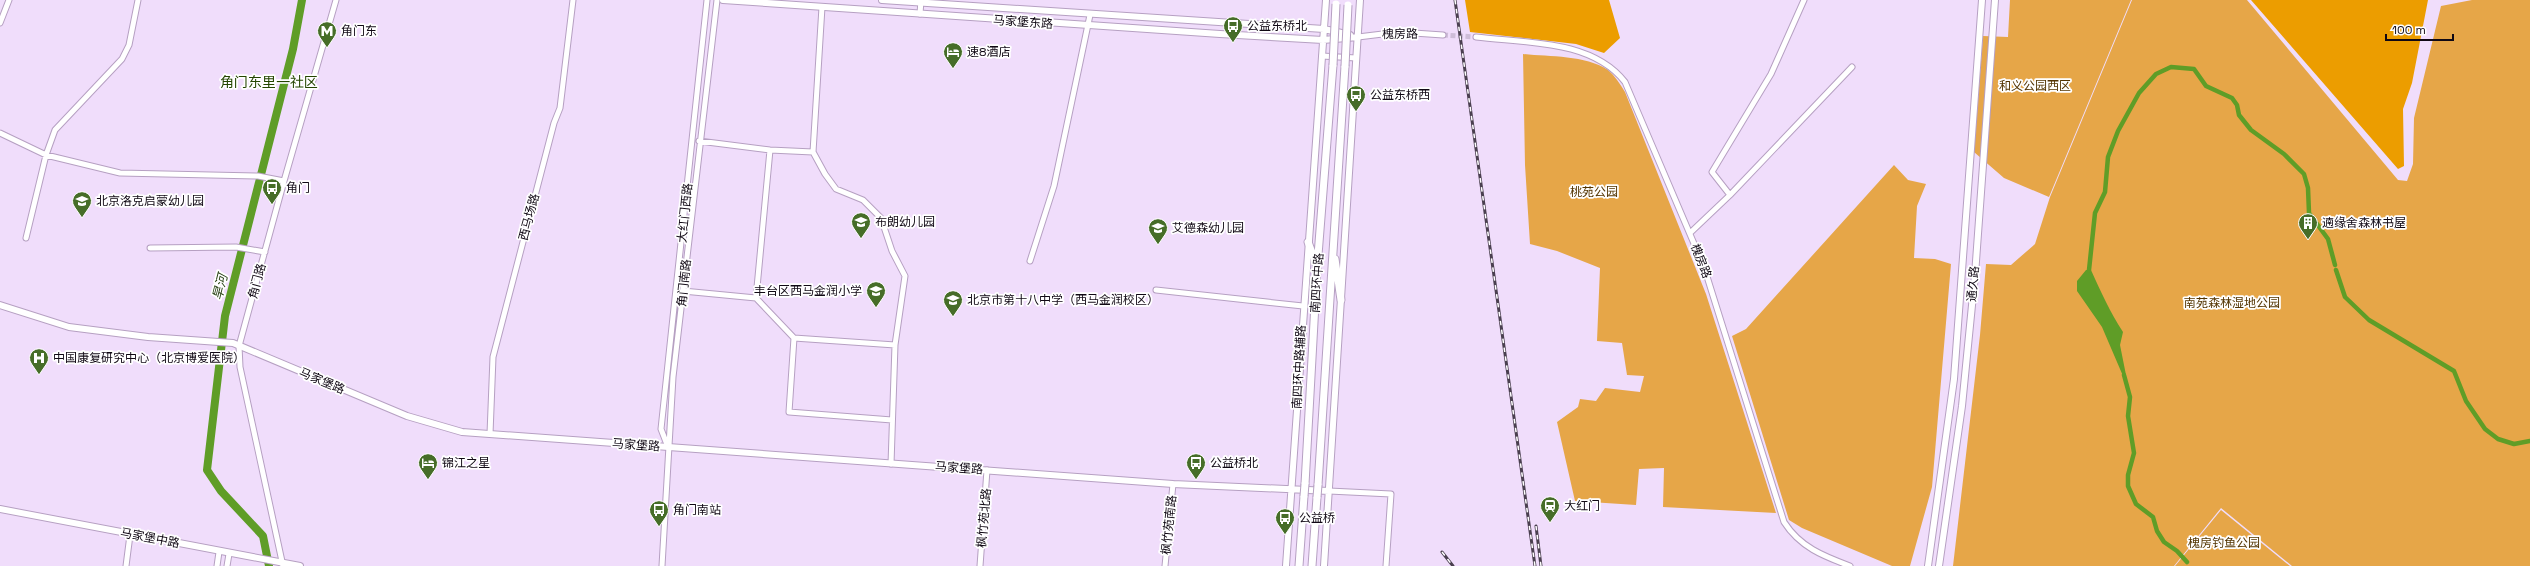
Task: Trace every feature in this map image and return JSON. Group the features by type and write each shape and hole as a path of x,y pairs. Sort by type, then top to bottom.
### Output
{"highway":[{"name":"南四环中路","path":"1299,566 1318,268 1334,65 1336,2"},
{"name":"南四环中路","path":"1312,566 1349,3"},
{"path":"1308,242 1318,268"},
{"path":"1333,244 1341,300"}],"main road":[{"name":"马家堡东路","path":"723,0 1089,26 1323,40 1358,37"},
{"name":"马家堡东路","path":"882,0 917,1 1090,15 1324,29 1358,37"},
{"name":"南四环中路辅路","path":"1286,566 1303,306 1326,0"},
{"path":"1324,566 1360,0"},
{"name":"通久路","path":"1928,566 1954,379 1982,0"},
{"name":"通久路","path":"1939,566 1962,406 1975,275 1995,0"},
{"name":"马家堡路","path":"0,305 69,327 197,341 233,343 407,416 462,432 1174,484 1329,492"},
{"name":"马家堡中路","path":"0,509 229,554 300,566"}],"street":[{"path":"0,23 9,0"},
{"path":"26,238 46,155 55,130 122,59 129,45 138,0"},
{"name":"角门路","path":"282,564 240,367 239,346 284,181 336,0"},
{"name":"西马场路","path":"490,434 493,357 554,123 560,108 573,0"},
{"name":"大红门西路","path":"669,448 661,429 707,0"},
{"name":"角门南路","path":"662,566 673,377 699,141 717,0"},
{"path":"1730,195 1712,172 1771,74 1804,0"},
{"path":"916,13 917,1"},
{"path":"822,7 813,152 824,174 836,189 863,200 881,218 892,251 905,276 895,346 890,464"},
{"path":"1030,261 1054,186 1089,26 1090,15"},
{"name":"槐房路","path":"1358,37 1399,32 1443,35"},
{"name":"槐房路","path":"1476,37 1575,50 1602,63 1621,77 1629,89 1690,233 1716,301 1784,522 1793,536 1806,547 1850,566"},
{"path":"1322,56 1356,58"},
{"path":"1690,233 1730,195 1852,67"},
{"path":"0,133 46,155 120,173 258,176 284,181"},
{"path":"699,141 770,150 813,152"},
{"path":"756,298 770,150"},
{"path":"150,248 236,247 252,248 265,252"},
{"path":"1156,290 1303,306"},
{"path":"683,291 756,298 794,338 895,346"},
{"path":"794,338 789,412 892,420"},
{"name":"枫竹苑北路","path":"980,566 987,470"},
{"name":"枫竹苑南路","path":"1165,566 1174,484"},
{"path":"1329,492 1391,494 1386,566"},
{"path":"126,566 130,534"},
{"path":"217,566 219,552"},
{"path":"228,566 229,554"}],"green space":[{"name":"和义公园西区","path":"2010,0 2131,0 2049,197 2004,178 1974,152 1983,36 2008,37"},
{"name":"南苑森林湿地公园","path":"2132,0 2247,0 2398,180 2407,181 2413,164 2414,118 2441,6 2472,0 2530,0 2530,566 2292,566 2221,508 2174,566 1953,566 1980,335 1986,264 2011,265 2035,244 2050,197"},
{"name":"桃苑公园","path":"1523,54 1578,59 1599,65 1611,72 1625,92 1706,294 1776,513 1663,507 1664,468 1639,469 1636,505 1575,501 1557,422 1578,407 1580,399 1596,401 1605,388 1640,392 1644,376 1627,375 1622,343 1597,341 1600,268 1557,251 1530,244 1525,165"},
{"path":"1894,165 1908,180 1926,184 1917,206 1914,258 1935,259 1951,264 1932,487 1910,566 1892,566 1802,528 1789,520 1732,336 1746,329"},
{"name":"槐房钓鱼公园","path":"2221,510 2290,566 2175,566"}],"shaded area":[{"path":"1465,0 1609,0 1620,38 1604,53 1576,44 1470,32"},
{"path":"2251,0 2428,0 2412,83 2403,109 2404,166 2398,169"},
{"path":"2086,270 2091,270 2102,294 2123,332 2120,345 2126,375 2123,376 2102,327 2077,291 2077,281"}],"waterway":[{"name":"旱河","path":"269,566 263,536 221,491 207,470 225,316 293,49 302,0"},
{"path":"2089,270 2095,213 2105,192 2108,157 2118,131 2139,93 2156,74 2171,67 2194,69 2206,86 2232,98 2237,105 2239,115 2251,130 2284,154 2304,174 2308,188 2309,213 2328,239 2335,265"},
{"path":"2336,270 2345,297 2369,320 2454,371 2466,401 2485,429 2498,439 2514,444 2530,441"},
{"path":"2124,375 2130,397 2128,416 2134,453 2128,475 2128,486 2136,504 2153,517 2157,531 2164,542 2177,551 2187,562"}],"tunnel":[{"path":"1443,35 1476,37"}],"railway":[{"path":"1455,0 1535,566"},
{"path":"1536,526 1541,566"},
{"path":"1442,552 1453,566"}],"place":[{"name":"公益东桥北","path":"1233,43"},
{"name":"角门东","path":"327,48"},
{"name":"速8酒店","path":"953,69"},
{"name":"公益东桥西","path":"1356,112"},
{"name":"角门","path":"272,205"},
{"name":"北京洛克启蒙幼儿园","path":"82,218"},
{"name":"布朗幼儿园","path":"861,239"},
{"name":"遖缘舍森林书屋","path":"2308,240"},
{"name":"艾德森幼儿园","path":"1158,245"},
{"name":"丰台区西马金润小学","path":"876,308"},
{"name":"北京市第十八中学（西马金润校区）","path":"953,317"},
{"name":"中国康复研究中心（北京博爱医院）","path":"39,375"},
{"name":"锦江之星","path":"428,480"},
{"name":"公益桥北","path":"1196,480"},
{"name":"大红门","path":"1550,523"},
{"name":"角门南站","path":"659,527"},
{"name":"公益桥","path":"1285,535"}],"district":[{"name":"角门东里一社区","path":"269,82"}]}
